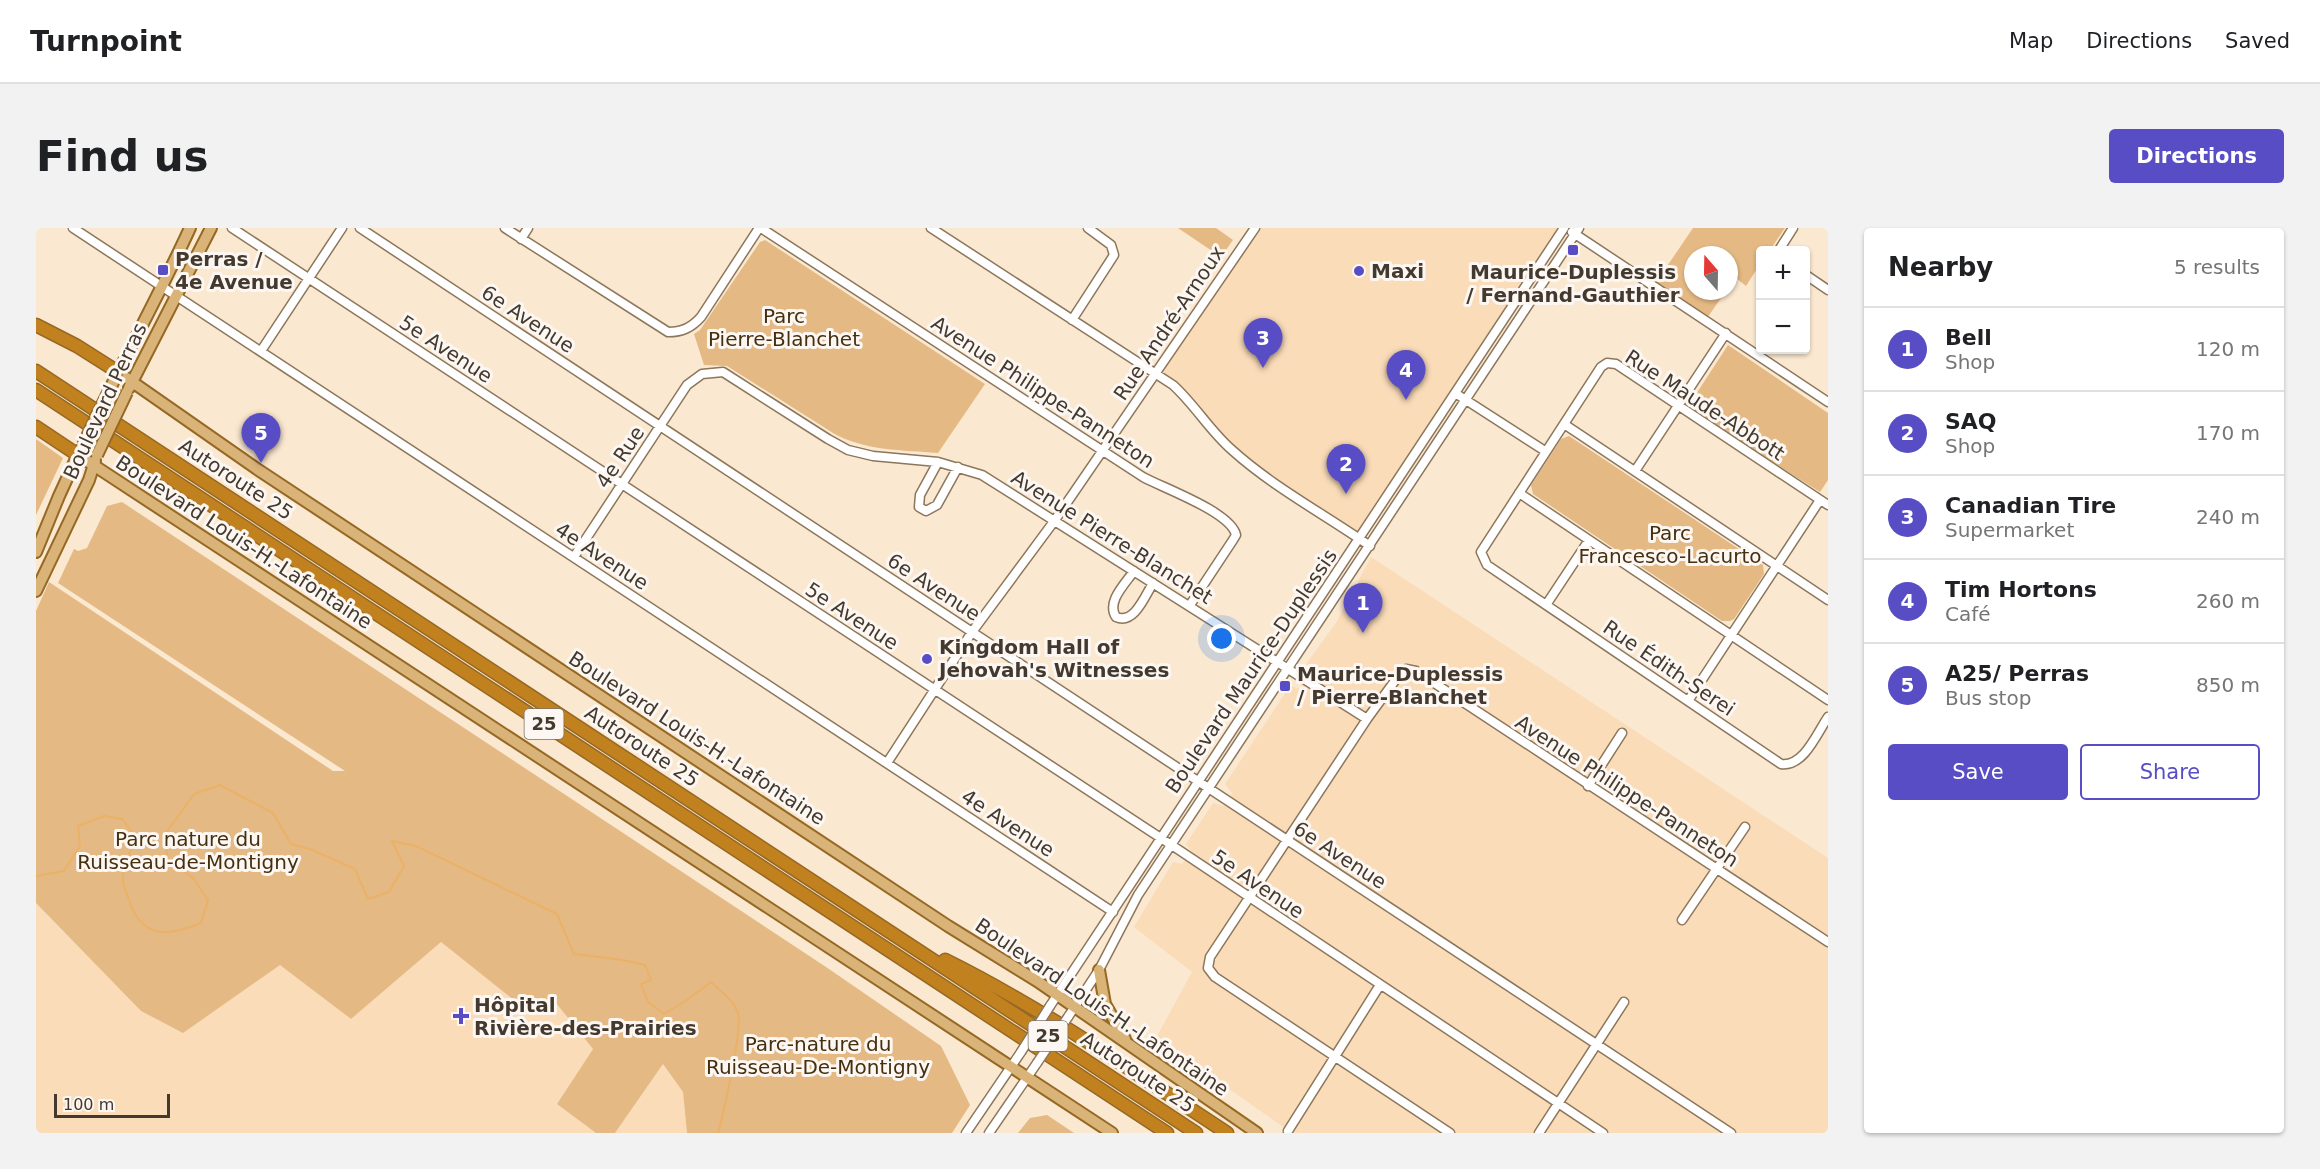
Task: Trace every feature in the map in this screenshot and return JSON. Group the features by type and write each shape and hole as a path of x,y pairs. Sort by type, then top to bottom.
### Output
{"highway":[{"path":"36,325 76,346 116,376"},
{"name":"Autoroute 25","path":"36,371 1196,1133"},
{"name":"Autoroute 25","path":"36,390 1166,1133"},
{"path":"36,427 81,450"},
{"path":"901,939 988,981 1022,1001 1227,1133"}],"main road":[{"name":"Boulevard Perras","path":"36,552 59,496 116,376 163,287 190,228"},
{"name":"Boulevard Perras","path":"36,591 129,387 211,228"},
{"name":"Boulevard Louis-H.-Lafontaine","path":"116,376 129,387 948,926 1075,1006 1257,1133"},
{"name":"Boulevard Louis-H.-Lafontaine","path":"81,450 1112,1133"},
{"path":"1099,970 1105,1004 1127,1042"}],"street":[{"name":"4e Avenue","path":"73,228 1113,912"},
{"name":"5e Avenue","path":"232,228 1160,838 1603,1133"},
{"path":"261,351 342,228"},
{"name":"6e Avenue","path":"360,228 1731,1133"},
{"path":"505,228 668,332 684,330 701,317 760,228"},
{"path":"521,239 528,228"},
{"name":"Avenue Philippe-Panneton","path":"760,228 1143,477 1188,497 1231,525 1236,536 1190,605"},
{"path":"931,228 1154,373 1187,397 1224,443 1249,465 1370,546"},
{"path":"1072,320 1114,255 1112,245 1088,228"},
{"name":"Rue André-Arnoux","path":"887,763 972,632 1055,520 1255,228"},
{"path":"1565,228 1577,231 1828,402"},
{"name":"Boulevard Maurice-Duplessis","path":"966,1133 1565,228"},
{"path":"1782,246 1793,228"},
{"name":"Boulevard Maurice-Duplessis","path":"989,1133 1099,970 1138,895 1577,231"},
{"path":"1810,278 1828,290"},
{"path":"1635,471 1726,333"},
{"name":"Rue Maude-Abbott","path":"1482,557 1483,546 1601,367 1608,363 1616,364 1824,502"},
{"name":"Avenue Pierre-Blanchet","path":"696,377 717,371 730,375 848,450 873,456 938,462 982,475 1190,605 1366,719"},
{"name":"4e Rue","path":"574,557 687,386 696,377"},
{"path":"1455,393 1545,451"},
{"path":"1564,424 1828,600"},
{"path":"938,462 918,499 920,507 926,511 937,505 958,467"},
{"path":"1519,493 1828,700"},
{"path":"1688,700 1731,634 1824,502"},
{"path":"1546,605 1590,540"},
{"name":"Rue Édith-Serei","path":"1482,557 1487,565 1781,764 1797,761 1802,757 1828,717"},
{"path":"1134,571 1113,602 1112,610 1116,617 1124,619 1131,617 1153,583"},
{"name":"Avenue Philippe-Panneton","path":"1366,719 1398,674 1407,669 1416,671 1588,786 1827,939"},
{"path":"1366,719 1248,897 1210,957 1208,968 1215,977 1450,1133"},
{"path":"1588,786 1622,733"},
{"path":"1682,920 1745,827"},
{"path":"1288,1131 1380,985"},
{"path":"1539,1133 1624,1002"}],"shaded area":[{"path":"1256,228 1557,228 1359,539 1249,465 1200,412 1154,373"},
{"path":"1371,557 1828,858 1828,1133 1292,1133 1156,1038 1192,972 1134,927 1173,862 1182,864 1192,852 1186,844 1213,803 1224,806 1232,793 1225,784 1290,686 1301,689 1314,670 1306,664 1336,623"},
{"name":"Hôpital Rivière-des-Prairies","path":"36,903 141,1011 183,1033 280,964 351,1019 441,942 529,1012 556,1003 593,1049 557,1104 596,1133 36,1133"},
{"name":"Hôpital Rivière-des-Prairies","path":"663,1064 683,1092 687,1133 615,1133"}],"green space":[{"path":"1178,228 1216,228 1233,240 1221,257"},
{"path":"1693,228 1785,228 1773,246 1756,246 1756,270 1746,286 1738,280 1738,246 1684,246 1684,300 1720,300 1707,318 1655,284"},
{"name":"Parc Pierre-Blanchet","path":"765,240 985,384 938,453 884,449 845,439 727,366 704,365 694,334 700,330 760,242"},
{"path":"1728,345 1828,413 1828,480 1820,492 1687,408"},
{"name":"Parc Francesco-Lacurto","path":"1569,436 1763,565 1764,574 1734,619 1722,621 1533,494 1531,485 1561,439"},
{"path":"36,439 63,458 36,515"},
{"name":"Parc nature du Ruisseau-de-Montigny","path":"122,502 826,967 941,1046 970,1105 952,1133 687,1133 683,1092 663,1064 615,1133 596,1133 557,1104 593,1049 556,1003 529,1012 441,942 351,1019 280,965 183,1033 141,1011 36,903 36,611 49,582 333,771 345,771 58,583 74,549 78,551 87,548 107,506"},
{"path":"1047,1115 1074,1133 1018,1133 1030,1118"}],"waterway":[{"path":"36,876 64,871 80,846 78,826 104,816 122,819 136,837 125,865 123,882 141,922 149,928 168,932 201,923 208,900 193,878 167,859 166,833 194,794 220,785 273,813 291,844 310,849 355,869 368,899 389,892 404,866 392,841 416,846 557,914 574,954 645,965 651,980 641,984 648,1002 664,1014 711,982 726,996 736,1008 739,1021 732,1072 718,1133"}],"place":[{"name":"Maurice-Duplessis / Fernand-Gauthier","path":"1573,250"},
{"name":"Perras / 4e Avenue","path":"163,270"},
{"name":"Maxi","path":"1359,271"},
{"name":"Canadian Tire","path":"1263,368"},
{"name":"Tim Hortons","path":"1406,400"},
{"name":"A25/ Perras","path":"261,463"},
{"name":"SAQ","path":"1346,494"},
{"name":"Bell","path":"1363,633"},
{"name":"Kingdom Hall of Jehovah's Witnesses","path":"927,659"},
{"name":"Maurice-Duplessis / Pierre-Blanchet","path":"1285,686"},
{"name":"Hôpital Rivière-des-Prairies","path":"461,1016"}],"park label":[{"name":"Parc-nature du Ruisseau-De-Montigny","path":"818,1056"}]}
